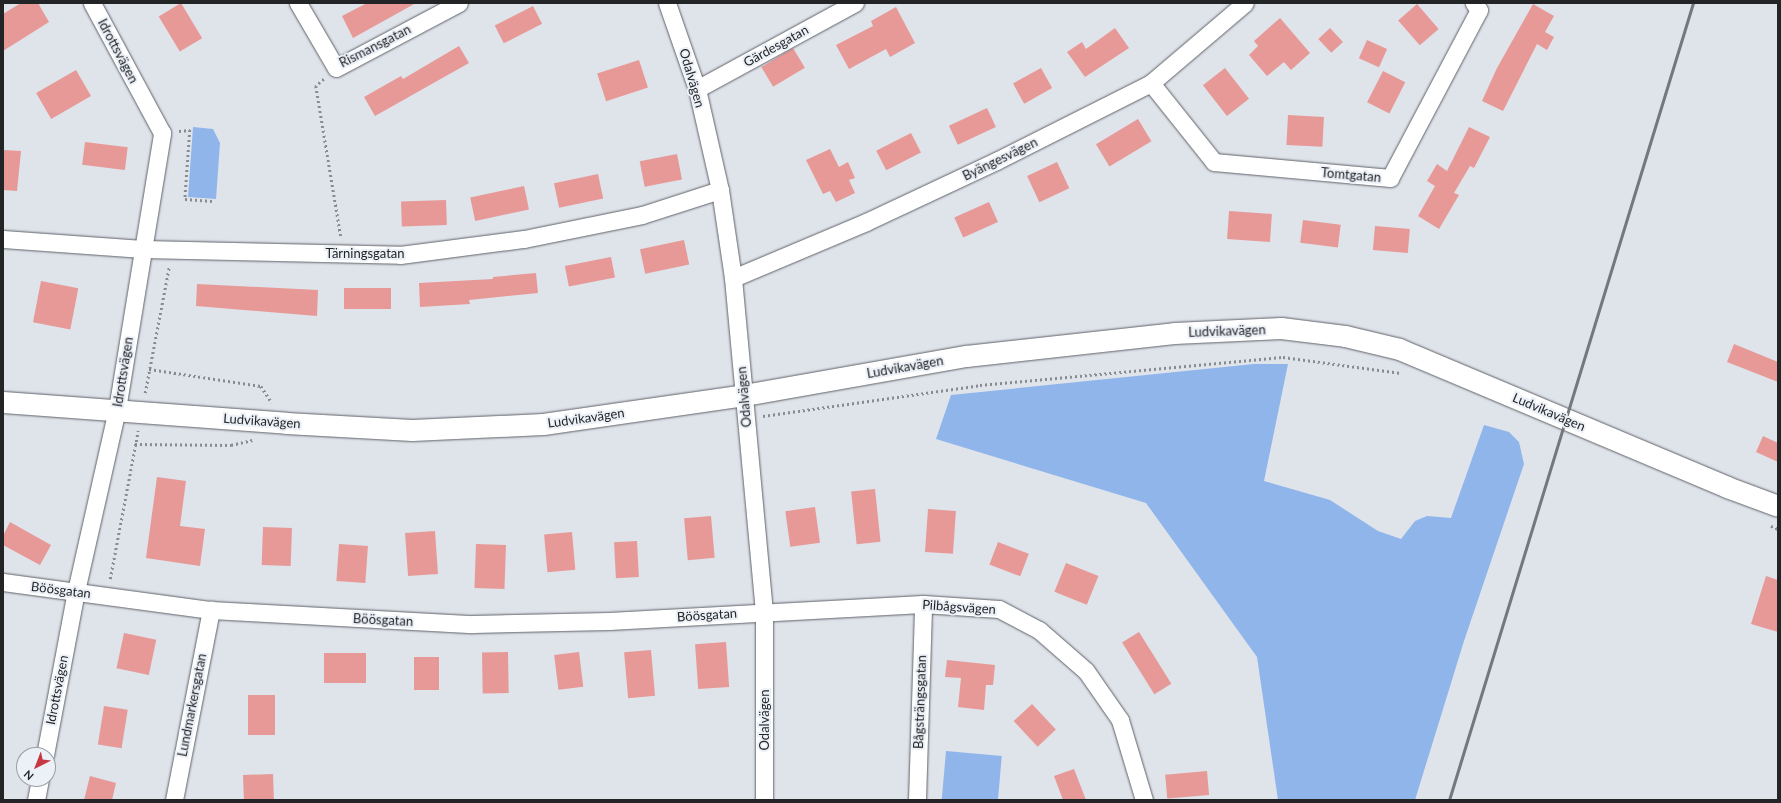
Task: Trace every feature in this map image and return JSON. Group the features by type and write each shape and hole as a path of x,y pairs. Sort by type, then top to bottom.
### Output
{"street":[{"name":"Idrottsvägen","path":"47,747 76,591 117,409 162,133 92,3"},
{"name":"Rismansgatan","path":"298,3 336,68 458,3"},
{"name":"Odalvägen","path":"667,3 697,89 720,190 733,278 764,611 764,800"},
{"name":"Gärdesgatan","path":"697,89 855,3"},
{"name":"Byängesvägen","path":"733,278 866,222 989,165 1151,83 1245,3"},
{"name":"Tomtgatan","path":"1151,83 1214,162 1390,178 1479,10 1474,3"},
{"name":"Tärningsgatan","path":"3,239 143,249 400,255 524,239 642,215 720,190"},
{"name":"Ludvikavägen","path":"3,402 117,409 286,423 412,430 544,424 744,395 966,356 1174,333 1281,328 1345,336 1399,349 1727,488 1778,506"},
{"name":"Böösgatan","path":"3,582 211,610 473,624 609,621 764,611"},
{"name":"Pilbågsvägen","path":"764,611 924,604 999,609 1039,630 1086,671 1120,720 1144,800"},
{"name":"Bågsträngsgatan","path":"918,800 924,604"},
{"name":"Lundmarkersgatan","path":"174,800 211,610"},
{"path":"36,800 38,787"}],"path":[{"path":"336,68 316,86 344,254"},
{"path":"162,133 190,130 185,199 212,202"},
{"path":"143,400 172,250"},
{"path":"746,419 980,385 1283,357 1391,370 1406,375"},
{"path":"149,369 261,386 286,423"},
{"path":"107,596 138,431"},
{"path":"135,444 231,445 245,444 259,437"},
{"path":"1765,524 1778,529"}],"shaded area":[{"path":"193,127 213,129 220,143 216,199 188,197"},
{"path":"1254,364 1288,364 1264,481 1330,500 1378,531 1401,539 1415,521 1427,516 1451,518 1484,425 1509,432 1519,442 1524,464 1464,641 1415,800 1278,800 1257,657 1146,503 936,439 951,395"},
{"path":"946,751 1002,756 998,800 942,800"}],"building":[{"path":"21,3 38,3 49,22 3,51 3,14"},
{"path":"181,3 202,38 180,52 159,16"},
{"path":"367,3 416,3 353,38 342,16"},
{"path":"1417,4 1439,29 1420,45 1398,20"},
{"path":"1533,4 1554,16 1545,32 1554,37 1547,50 1537,44 1503,111 1482,101 1497,68"},
{"path":"533,6 542,24 504,43 495,26"},
{"path":"896,7 915,43 890,57 886,49 849,69 836,45 873,26 871,21"},
{"path":"1280,18 1310,53 1291,70 1284,62 1267,76 1249,55 1258,46 1254,41"},
{"path":"1115,28 1129,48 1085,77 1067,52 1082,42 1086,49"},
{"path":"1330,28 1343,42 1331,53 1318,39"},
{"path":"1367,40 1387,49 1379,67 1359,58"},
{"path":"459,46 469,63 375,116 364,97 401,76 403,79"},
{"path":"793,48 805,68 773,87 761,67"},
{"path":"639,60 648,88 606,101 597,74"},
{"path":"1041,68 1052,88 1024,104 1013,84"},
{"path":"1225,68 1249,99 1227,116 1203,85"},
{"path":"76,70 91,96 51,119 36,93"},
{"path":"1383,71 1405,82 1389,114 1367,102"},
{"path":"987,108 996,127 958,145 949,126"},
{"path":"1288,115 1324,117 1322,147 1286,145"},
{"path":"1138,119 1151,141 1109,167 1096,144"},
{"path":"1469,127 1490,137 1474,168 1470,166 1454,193 1459,195 1439,229 1418,216 1435,186 1427,181 1437,164 1447,171"},
{"path":"911,133 921,153 886,170 876,151"},
{"path":"85,142 128,147 125,170 82,165"},
{"path":"830,149 839,167 848,162 855,178 849,180 855,193 836,202 830,191 823,194 806,160"},
{"path":"3,150 21,151 17,191 3,190"},
{"path":"677,154 682,180 645,187 640,161"},
{"path":"1057,162 1069,188 1039,202 1027,176"},
{"path":"598,174 603,198 559,208 554,183"},
{"path":"524,186 529,209 475,221 470,197"},
{"path":"446,200 447,225 402,227 401,202"},
{"path":"989,202 998,222 963,238 954,217"},
{"path":"1229,211 1272,214 1270,242 1227,239"},
{"path":"1303,220 1341,225 1338,247 1300,243"},
{"path":"1375,226 1410,229 1408,253 1373,250"},
{"path":"684,240 689,264 645,274 640,249"},
{"path":"611,257 615,278 569,287 565,266"},
{"path":"536,273 538,293 469,300 470,304 420,307 419,283 493,279 493,277"},
{"path":"41,281 78,288 70,329 33,322"},
{"path":"197,284 318,290 317,316 196,306"},
{"path":"344,288 391,288 391,309 344,309"},
{"path":"1734,344 1778,362 1778,382 1727,362"},
{"path":"1763,436 1778,443 1778,462 1756,452"},
{"path":"157,477 186,481 180,526 205,529 200,566 146,558"},
{"path":"875,489 881,542 857,544 851,492"},
{"path":"815,507 820,543 790,547 785,511"},
{"path":"928,509 956,511 953,554 925,552"},
{"path":"711,516 715,558 688,560 684,518"},
{"path":"10,522 51,545 40,565 3,545 3,536"},
{"path":"263,527 292,528 291,566 262,565"},
{"path":"435,531 438,574 408,576 405,533"},
{"path":"572,532 575,570 547,572 544,534"},
{"path":"637,541 639,577 616,578 614,542"},
{"path":"998,542 1029,554 1020,576 989,564"},
{"path":"339,544 368,546 365,583 336,581"},
{"path":"476,544 506,545 504,589 474,588"},
{"path":"1066,563 1098,576 1087,605 1054,592"},
{"path":"1766,576 1778,580 1778,632 1751,624"},
{"path":"1139,632 1171,684 1154,694 1122,643"},
{"path":"124,633 156,640 149,675 117,668"},
{"path":"726,642 729,687 698,689 695,644"},
{"path":"651,650 655,696 628,698 624,652"},
{"path":"482,652 508,652 509,693 483,693"},
{"path":"579,652 583,687 558,690 554,655"},
{"path":"324,653 366,653 366,683 324,683"},
{"path":"414,657 439,657 439,690 414,690"},
{"path":"947,660 995,665 993,685 986,685 984,710 958,707 961,678 945,677"},
{"path":"248,695 275,695 275,735 248,735"},
{"path":"1032,704 1056,730 1038,747 1014,721"},
{"path":"104,706 128,710 122,748 98,745"},
{"path":"1074,769 1086,800 1063,800 1054,776"},
{"path":"1207,771 1209,795 1167,799 1165,775"},
{"path":"273,774 274,800 244,800 243,775"},
{"path":"90,776 116,783 112,800 84,800"}],"railway":[{"path":"1449,800 1693,3"}]}
